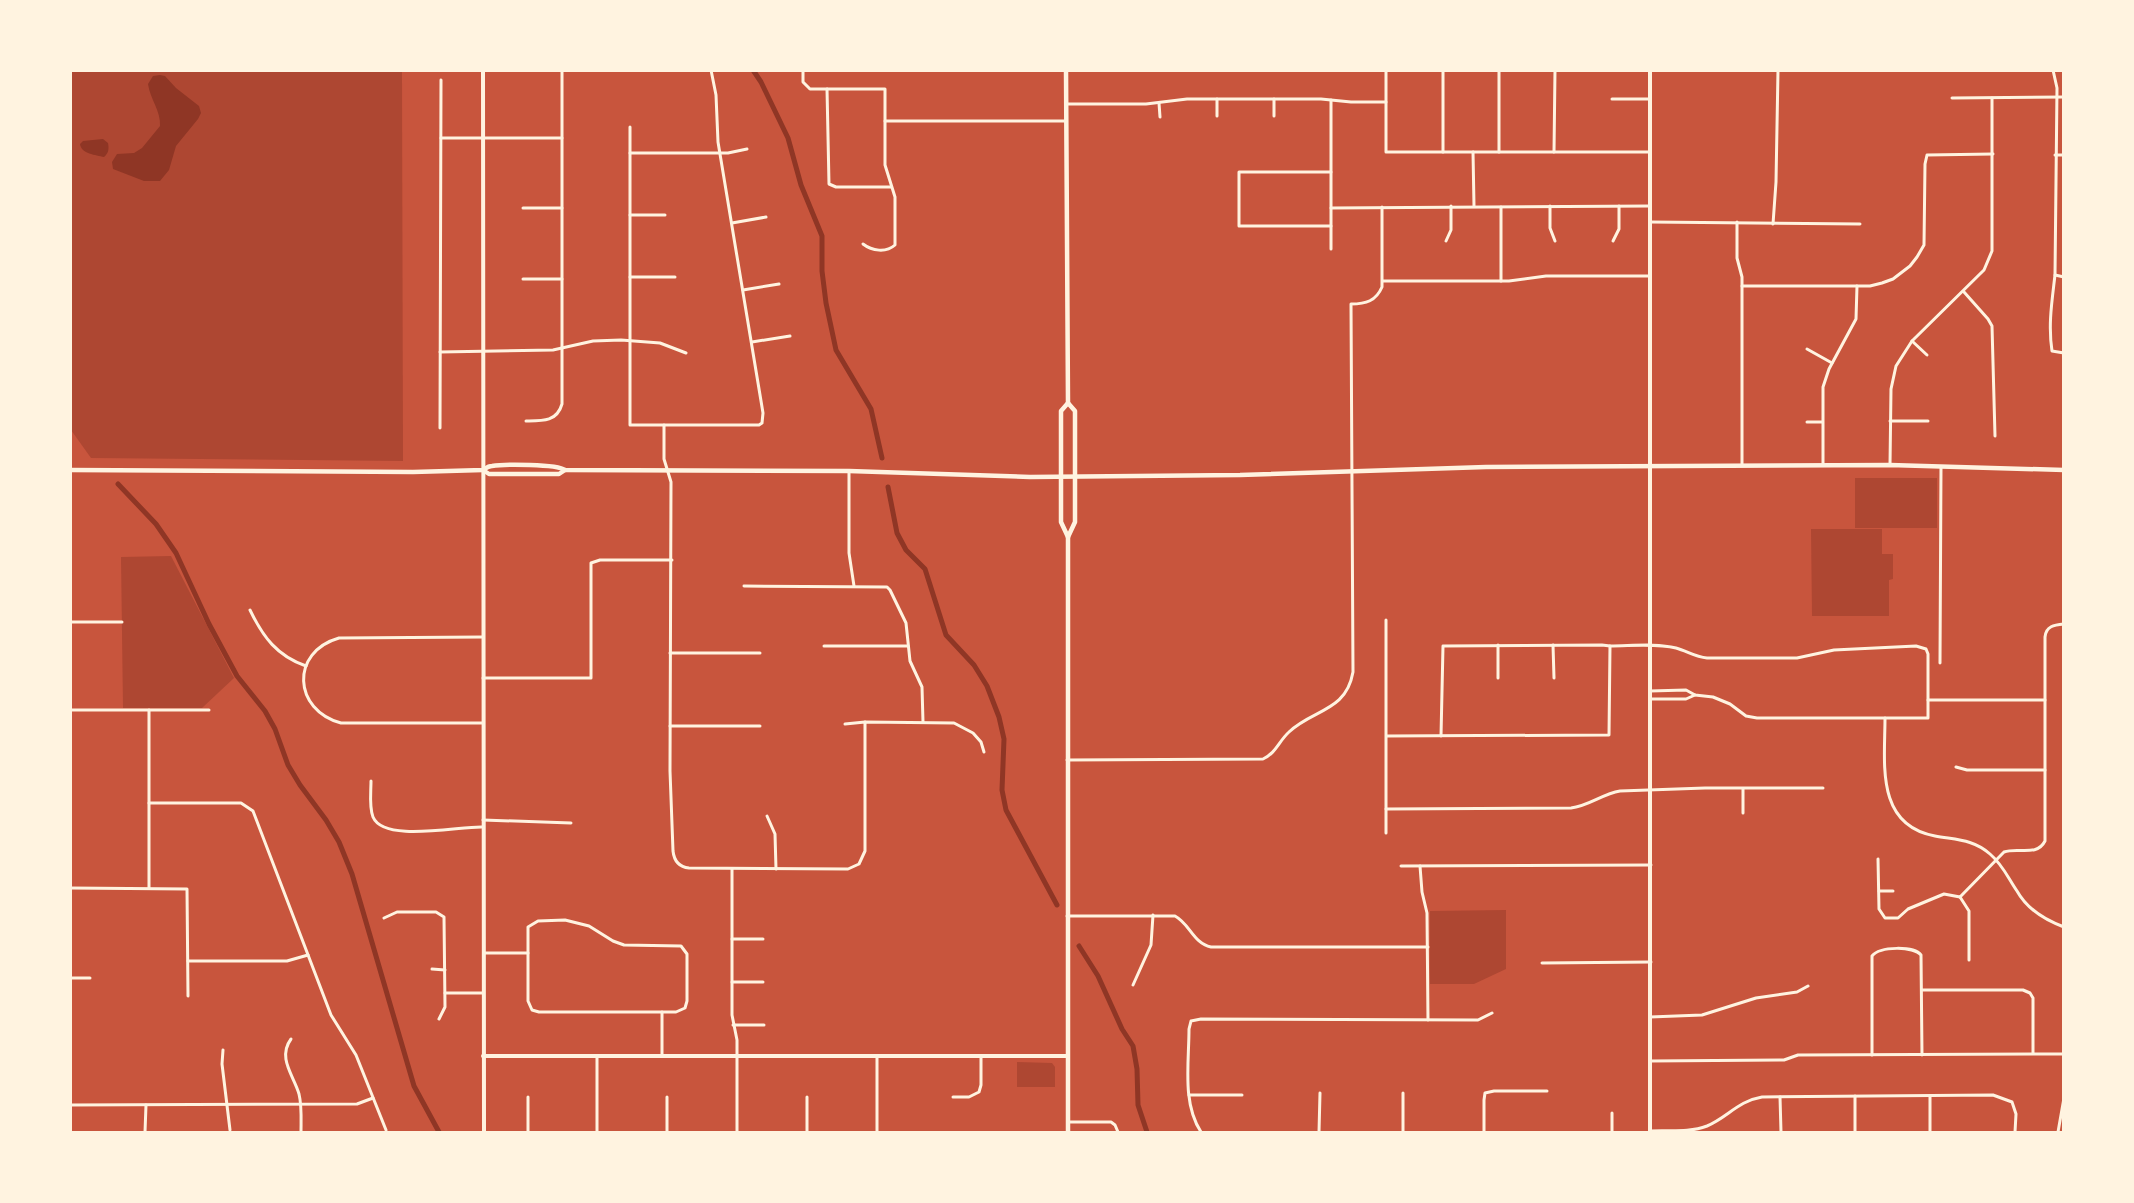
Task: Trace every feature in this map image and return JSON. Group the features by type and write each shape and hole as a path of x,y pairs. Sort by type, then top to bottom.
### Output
{"main road":[{"path":"1066,70 1068,403 1075,411 1075,522 1068,537 1068,1132"},
{"path":"1068,403 1061,411 1061,522 1068,537"},
{"path":"70,470 413,472 483,470 490,466 560,466 565,470 849,471 1061,477 1240,476 1441,467 1890,465 2064,470"},
{"path":"483,470 489,474 560,474 565,470"}],"street":[{"path":"483,70 484,1132"},
{"path":"526,421 550,419 561,409 562,70"},
{"path":"630,127 630,426 754,426 762,423 764,413 720,153 716,124 716,95 711,70"},
{"path":"803,70 803,82 810,89 885,89 885,165 894,197 895,240 893,247 886,250 872,250 863,244"},
{"path":"1386,70 1386,152 1650,152"},
{"path":"1443,70 1443,152"},
{"path":"1499,70 1499,152"},
{"path":"1554,152 1555,70"},
{"path":"1650,70 1650,1132 1699,1128 1713,1123 1747,1100 1762,1097 1993,1095 2012,1102 2016,1114 2014,1132"},
{"path":"1773,224 1778,70"},
{"path":"2053,70 2057,88 2055,275 2050,315 2052,351 2064,353"},
{"path":"440,428 441,80"},
{"path":"827,89 827,177 829,184 836,187 891,187"},
{"path":"1952,98 2064,98"},
{"path":"1890,465 1893,378 1903,352 1984,270 1992,250 1992,98"},
{"path":"1066,104 1159,103 1187,99 1331,99 1351,102 1386,102"},
{"path":"1217,99 1217,116"},
{"path":"1274,99 1274,116"},
{"path":"1331,99 1331,249"},
{"path":"1611,99 1650,99"},
{"path":"1159,103 1160,117"},
{"path":"884,121 1066,121"},
{"path":"441,138 562,138"},
{"path":"630,153 720,153 747,149"},
{"path":"1473,152 1474,206"},
{"path":"1742,286 1870,286 1893,279 1910,266 1921,251 1925,237 1927,155 1992,154"},
{"path":"2055,155 2064,155"},
{"path":"1331,172 1239,172 1239,226 1331,226"},
{"path":"1550,206 1550,228 1555,241"},
{"path":"1613,241 1619,230 1619,206"},
{"path":"1331,208 1650,206"},
{"path":"1067,760 1263,759 1274,753 1289,731 1336,703 1350,684 1353,672 1351,304 1368,302 1375,298 1382,287 1382,207"},
{"path":"1446,241 1451,230 1451,207"},
{"path":"1501,207 1501,281"},
{"path":"523,208 562,208"},
{"path":"630,215 665,215"},
{"path":"732,223 766,217"},
{"path":"1650,222 1860,224"},
{"path":"1737,222 1737,258 1742,274 1742,466"},
{"path":"2055,275 2064,277"},
{"path":"630,277 675,276"},
{"path":"1383,281 1501,281 1546,276 1650,276"},
{"path":"523,279 562,279"},
{"path":"743,290 779,284"},
{"path":"1823,466 1823,387 1832,363 1856,319 1857,286"},
{"path":"1963,292 1992,326 1995,436"},
{"path":"752,342 790,336"},
{"path":"440,352 562,349 593,341 630,341 660,343 686,353"},
{"path":"1912,341 1927,355"},
{"path":"1807,349 1832,363"},
{"path":"1890,421 1928,421"},
{"path":"1807,422 1822,422"},
{"path":"664,425 664,459 671,482 670,726 673,851 676,861 686,868 732,869 848,869 859,864 865,851 866,722"},
{"path":"1940,663 1941,466"},
{"path":"849,471 849,554 854,586"},
{"path":"483,678 591,678 591,563 600,560 672,560"},
{"path":"744,586 882,586 890,590 906,623 910,661 922,687 923,722"},
{"path":"250,610 271,645 283,655 306,666"},
{"path":"1386,620 1386,833"},
{"path":"70,622 122,622"},
{"path":"1960,897 2006,851 2040,848 2045,838 2045,637 2047,630 2052,626 2064,624"},
{"path":"483,637 339,638 320,647 312,654 303,679 308,699 321,715 332,721 483,723"},
{"path":"1497,645 1498,678"},
{"path":"1553,645 1554,678"},
{"path":"824,646 908,646"},
{"path":"1442,736 1441,656 1443,646 1650,646 1677,648 1695,656 1707,658 1797,658 1833,651 1920,646 1926,649 1928,654 1928,718 1756,718 1743,714 1718,698 1695,695 1686,690 1650,691"},
{"path":"1387,736 1609,735 1610,646"},
{"path":"670,653 760,653"},
{"path":"1650,699 1686,699 1695,695"},
{"path":"1928,700 2045,700"},
{"path":"70,710 209,710"},
{"path":"149,710 149,888"},
{"path":"1885,718 1886,788 1892,806 1899,816 1908,825 1923,833 1969,842 1981,847 1996,859 2030,908 2064,927"},
{"path":"845,724 950,722 963,727 980,741 984,752"},
{"path":"670,726 760,726"},
{"path":"1956,767 1965,770 2045,770"},
{"path":"371,781 372,815 386,830 432,831 483,827"},
{"path":"1386,809 1571,808 1585,805 1613,792 1823,788"},
{"path":"1743,789 1743,813"},
{"path":"149,803 241,803 255,814 331,1015 351,1045 386,1130"},
{"path":"767,816 775,834 776,869"},
{"path":"483,820 571,823"},
{"path":"1878,859 1879,911 1883,918 1898,918 1908,909 1944,894 1960,897 1969,911 1969,960"},
{"path":"1401,866 1651,866"},
{"path":"1420,866 1422,892 1427,913 1428,1020"},
{"path":"732,869 732,982 733,1025 737,1040 737,1132"},
{"path":"70,888 187,889 188,996"},
{"path":"1878,891 1893,891"},
{"path":"384,918 397,912 436,912 442,915 445,921 445,1010 439,1019"},
{"path":"1133,985 1151,945 1153,915"},
{"path":"1067,916 1166,915 1181,920 1200,943 1211,947 1428,946"},
{"path":"538,921 573,921 589,926 624,945 681,946 687,954 687,1001 682,1010 662,1012 535,1011 530,1007 528,1001 528,953 528,930 530,925 538,921"},
{"path":"732,939 763,939"},
{"path":"1872,1055 1872,956 1882,949 1912,949 1919,952 1922,959 1922,1055"},
{"path":"483,953 528,953"},
{"path":"188,961 287,961 309,955"},
{"path":"1542,963 1650,962"},
{"path":"432,969 445,970"},
{"path":"70,978 90,978"},
{"path":"732,982 763,982"},
{"path":"1650,1017 1697,1016 1756,998 1797,992 1808,986"},
{"path":"1922,990 2023,990 2029,992 2033,998 2033,1054"},
{"path":"445,993 483,993"},
{"path":"662,1012 662,1056"},
{"path":"1202,1132 1191,1111 1189,1095 1191,1021 1200,1019 1478,1020 1492,1014"},
{"path":"733,1025 764,1025"},
{"path":"291,1039 286,1048 287,1062 299,1094 301,1132"},
{"path":"223,1050 222,1064 230,1130"},
{"path":"1650,1061 1784,1060 1798,1055 2064,1054"},
{"path":"483,1056 1068,1056"},
{"path":"597,1056 597,1132"},
{"path":"877,1056 877,1132"},
{"path":"953,1097 972,1096 978,1092 981,1085 981,1056"},
{"path":"1484,1132 1485,1093 1547,1091"},
{"path":"1319,1132 1320,1093"},
{"path":"1403,1093 1403,1132"},
{"path":"1189,1095 1242,1095"},
{"path":"1855,1096 1856,1132"},
{"path":"1930,1096 1930,1132"},
{"path":"528,1097 528,1132"},
{"path":"667,1097 667,1132"},
{"path":"807,1097 807,1132"},
{"path":"1780,1097 1780,1132"},
{"path":"70,1105 357,1104 373,1098"},
{"path":"2058,1132 2064,1098"},
{"path":"145,1132 146,1105"},
{"path":"1612,1113 1612,1132"},
{"path":"1068,1122 1111,1122 1118,1132"}],"shaded area":[{"path":"70,71 402,71 403,461 91,458 71,430"},
{"path":"153,76 165,76 199,106 201,113 176,146 169,170 160,181 144,181 113,169 112,162 117,154 134,153 142,148 160,126 159,115 148,84"},
{"path":"103,139 108,143 108,152 104,157 89,154 80,144 83,141"},
{"path":"1855,478 1937,478 1937,528 1855,528"},
{"path":"1811,529 1882,529 1882,554 1893,554 1893,579 1889,580 1889,616 1812,616"},
{"path":"171,556 234,678 202,708 123,708 121,557"},
{"path":"1506,910 1506,969 1474,984 1430,984 1430,911"},
{"path":"1017,1062 1052,1063 1055,1067 1055,1087 1017,1087"}],"waterway":[{"path":"753,70 788,138 801,185 822,236 822,271 836,350 871,409 882,458"},
{"path":"118,484 156,524 176,553 209,624 237,676 265,711 275,729 288,765 339,842 352,874 414,1086 439,1132"},
{"path":"888,487 897,533 906,550 925,569 946,635 974,665 987,686 999,717 1004,739 1002,790 1006,810 1057,905"},
{"path":"1079,946 1098,976 1122,1029 1133,1046 1137,1069 1138,1105 1147,1132"}]}
